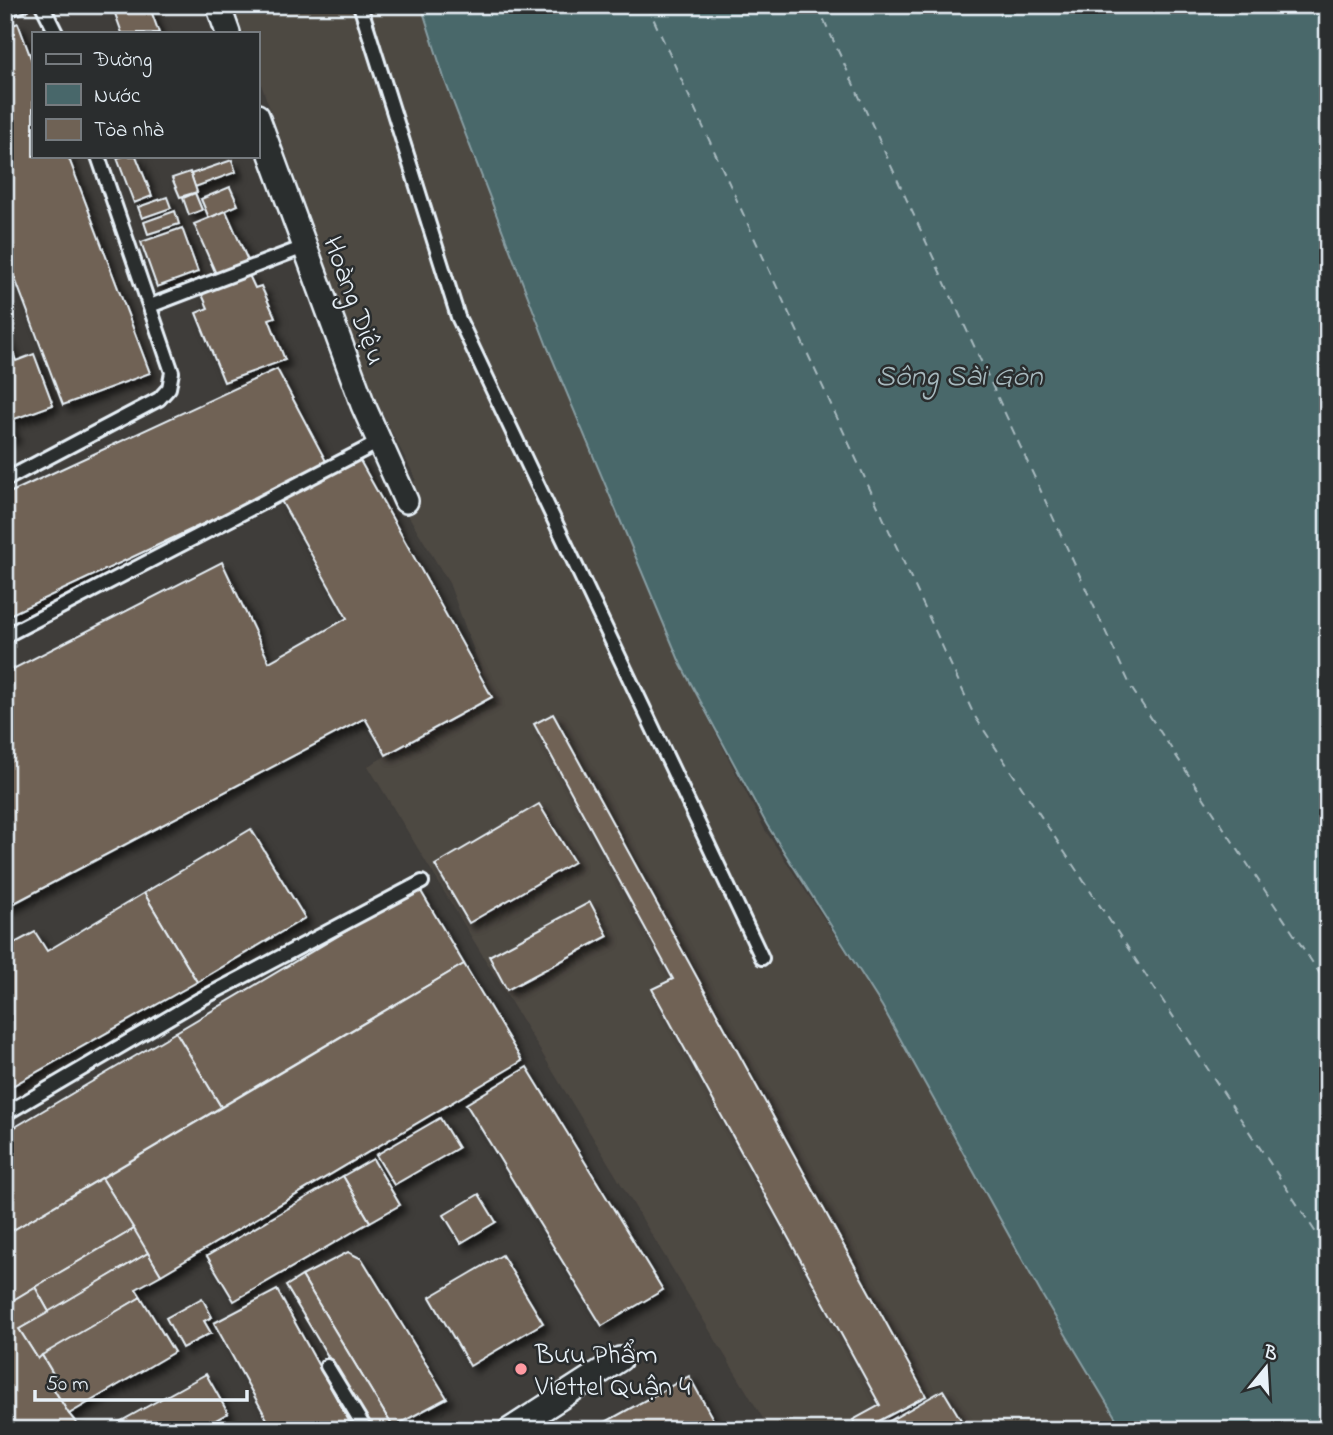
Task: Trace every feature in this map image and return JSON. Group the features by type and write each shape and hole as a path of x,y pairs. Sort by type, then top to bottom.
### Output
{"street":[{"path":"218,5 228,32"},
{"name":"Hoàng Diệu","path":"259,122 363,405 381,440 405,501"},
{"path":"510,1430 620,1359"}],"lane":[{"path":"5,10 22,5"},
{"path":"42,5 56,32"},
{"path":"360,5 458,317 762,958"},
{"path":"5,480 159,399 169,388 172,372 99,158"},
{"path":"150,306 304,247"},
{"path":"5,636 381,440"},
{"path":"5,1114 200,1000 422,883"},
{"path":"327,1366 366,1430"}],"shaded area":[{"path":"233,5 421,5 445,81 547,346 681,665 765,830 882,1006 1042,1295 1123,1430 770,1430 368,766 491,697 449,583 399,500 416,479 374,398 259,79 259,32 243,32"}],"water":[{"name":"Sông Sài Gòn","path":"421,5 1328,5 1328,1430 1123,1430 1042,1295 882,1006 767,825 681,665 547,346 445,81"}],"building":[{"path":"112,5 149,5 159,32 122,32"},
{"path":"18,23 32,61 32,158 69,158 150,373 63,405 5,252 5,28"},
{"path":"117,158 137,158 152,196 134,203"},
{"path":"232,160 236,172 195,187 191,174"},
{"path":"190,172 197,192 180,197 172,178"},
{"path":"230,187 238,205 209,218 201,199"},
{"path":"195,193 202,210 189,215 183,198"},
{"path":"167,197 171,208 142,218 138,207"},
{"path":"175,211 179,224 148,234 144,222"},
{"path":"226,211 248,261 216,274 194,224"},
{"path":"182,228 198,272 157,287 141,242"},
{"path":"248,273 255,288 261,286 275,317 269,319 285,360 224,382 196,313 208,308 200,290"},
{"path":"5,334 16,361 34,354 53,405 9,421 5,412"},
{"path":"277,369 328,465 5,617 5,495"},
{"path":"5,412 14,437 5,440"},
{"path":"358,457 492,697 386,755 365,718 5,908 5,673 222,562 269,662 347,618 280,499"},
{"path":"553,714 926,1396 862,1430 858,1430 853,1420 880,1405 652,989 673,979 534,724"},
{"path":"539,804 574,862 469,923 435,865"},
{"path":"251,829 305,918 197,982 144,893"},
{"path":"419,888 464,964 221,1107 176,1032"},
{"path":"144,893 197,982 5,1090 5,948 35,932 47,951"},
{"path":"590,902 608,936 507,990 489,956"},
{"path":"464,964 522,1061 161,1275 102,1178"},
{"path":"176,1032 221,1107 5,1235 5,1133"},
{"path":"527,1067 663,1290 602,1326 466,1104"},
{"path":"440,1118 458,1148 394,1185 376,1155"},
{"path":"373,1159 400,1205 370,1222 343,1176"},
{"path":"343,1176 370,1222 234,1301 207,1256"},
{"path":"102,1178 134,1229 5,1305 5,1235"},
{"path":"479,1194 496,1222 461,1243 444,1215"},
{"path":"134,1229 148,1253 49,1312 35,1287"},
{"path":"348,1252 362,1259 447,1398 393,1427 302,1276"},
{"path":"148,1253 161,1275 136,1289 141,1297 38,1359 19,1329"},
{"path":"502,1255 543,1323 470,1366 430,1297"},
{"path":"302,1276 393,1427 389,1430 372,1430 286,1286"},
{"path":"35,1287 49,1312 19,1329 38,1359 42,1355 58,1382 52,1386 82,1430 10,1430 5,1424 5,1305"},
{"path":"277,1290 354,1430 273,1430 214,1323"},
{"path":"141,1297 174,1352 69,1414 52,1386 58,1382 42,1355"},
{"path":"202,1298 212,1317 204,1321 211,1333 182,1348 166,1318"},
{"path":"206,1374 228,1413 198,1430 105,1430"},
{"path":"689,1376 714,1421 701,1428 702,1430 591,1430"},
{"path":"943,1390 967,1430 874,1430"}],"ferry route":[{"path":"647,5 974,715 1328,1251"},
{"path":"817,5 1132,689 1328,986"}],"place":[{"name":"Bưu Phẩm Viettel Quận 4","path":"521,1369"}]}
